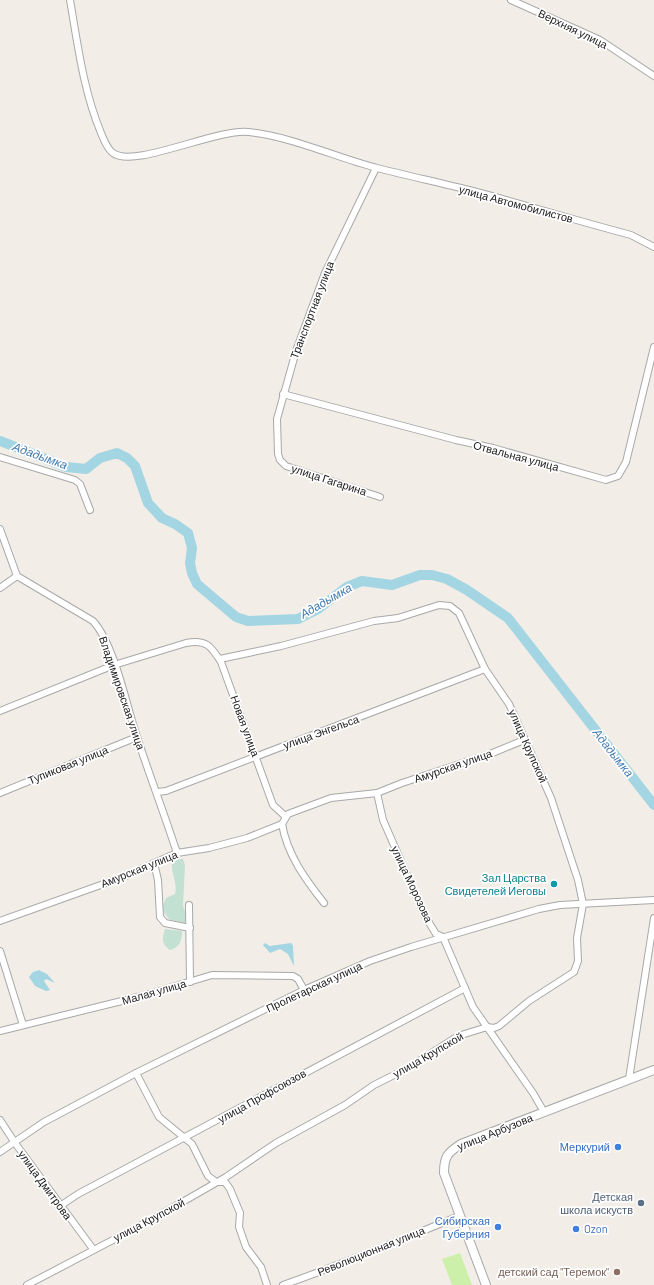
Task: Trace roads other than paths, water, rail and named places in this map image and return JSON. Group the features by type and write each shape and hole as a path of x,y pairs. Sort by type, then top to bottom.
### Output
{"street":[{"name":"улица Автомобилистов","path":"70,0 78,55 94,116 106,145 112,153 120,157 127,158 140,156 225,134 247,132 270,136 376,168 474,192 631,235 654,247"},
{"name":"Верхняя улица","path":"511,0 600,40 654,76"},
{"name":"Транспортная улица","path":"280,460 278,454 277,420 296,351 325,273 376,168"},
{"name":"Отвальная улица","path":"283,394 456,440 493,448 606,480 618,476 626,462 654,347"},
{"path":"0,457 75,480 80,484 90,510"},
{"name":"улица Гагарина","path":"280,460 286,466 380,497"},
{"path":"0,529 17,576 0,588"},
{"name":"Владимировская улица","path":"17,576 93,621 101,630 177,852"},
{"name":"улица Крупской","path":"26,1285 151,1220 216,1182 276,1143 345,1105 374,1085 408,1068 458,1036 487,1027 494,1028 499,1026 529,1001 574,972 578,961 577,938 582,904 578,880 551,798 509,704 485,669 458,613 450,606 438,604 398,618 374,621 281,646 220,659"},
{"name":"Новая улица","path":"114,665 186,643 198,641 212,648 220,659 273,805 285,816"},
{"path":"0,711 114,665"},
{"name":"улица Энгельса","path":"157,792 166,791 485,669"},
{"name":"Тупиковая улица","path":"0,793 137,737"},
{"name":"Амурская улица","path":"285,816 332,798 377,793 402,783 490,754 524,740"},
{"name":"улица Морозова","path":"377,793 383,820 425,916 436,934 443,937 473,1007 533,1093 544,1112"},
{"path":"285,816 282,824 288,846 298,867 324,903"},
{"name":"Амурская улица","path":"0,921 79,893 154,863 177,852 209,848 247,838 282,824"},
{"path":"154,863 158,880 160,916 165,923 190,928"},
{"name":"Пролетарская улица","path":"0,1152 44,1122 136,1072 304,990 370,961 443,937 539,909 582,904 654,900"},
{"path":"189,906 190,982"},
{"path":"629,1079 654,918"},
{"path":"0,951 23,1025"},
{"name":"Малая улица","path":"0,1031 142,996 218,975 286,975 298,980 304,990"},
{"name":"улица Профсоюзов","path":"60,1206 78,1194 184,1139 334,1057 465,988"},
{"name":"улица Арбузова","path":"486,1285 444,1173 444,1160 451,1150 461,1144 654,1070"},
{"path":"136,1072 159,1117 177,1130 184,1139 192,1144 208,1176 216,1182 225,1182 230,1189 240,1213 239,1227 246,1247 261,1268 267,1285"},
{"name":"улица Дмитрова","path":"0,1120 60,1206 93,1249"},
{"name":"Революционная улица","path":"283,1285 345,1263 379,1247 459,1216"}],"water":[{"path":"265,943 270,946 291,943 293,946 294,966 288,954 280,949 270,953 263,945"},
{"path":"39,970 47,974 55,983 46,979 44,981 50,990 46,991 35,986 29,977 33,972"}],"waterway":[{"name":"Ададымка","path":"0,441 66,467 86,469 100,458 117,453 127,458 135,466 148,503 162,518 175,524 188,533 192,548 190,563 192,573 197,584 236,617 248,621 298,619 318,609 347,587 362,581 392,585 420,575 432,575 447,579 467,590 508,618 654,805"}],"place":[{"name":"Зал Царства Свидетелей Иеговы","path":"554,884"},
{"name":"Меркурий","path":"618,1147"},
{"name":"Детская школа искуств","path":"641,1203"},
{"name":"Сибирская Губерния","path":"498,1227"},
{"name":"Ozon","path":"576,1229"},
{"name":"детский сад \"Теремок\"","path":"617,1272"}]}
